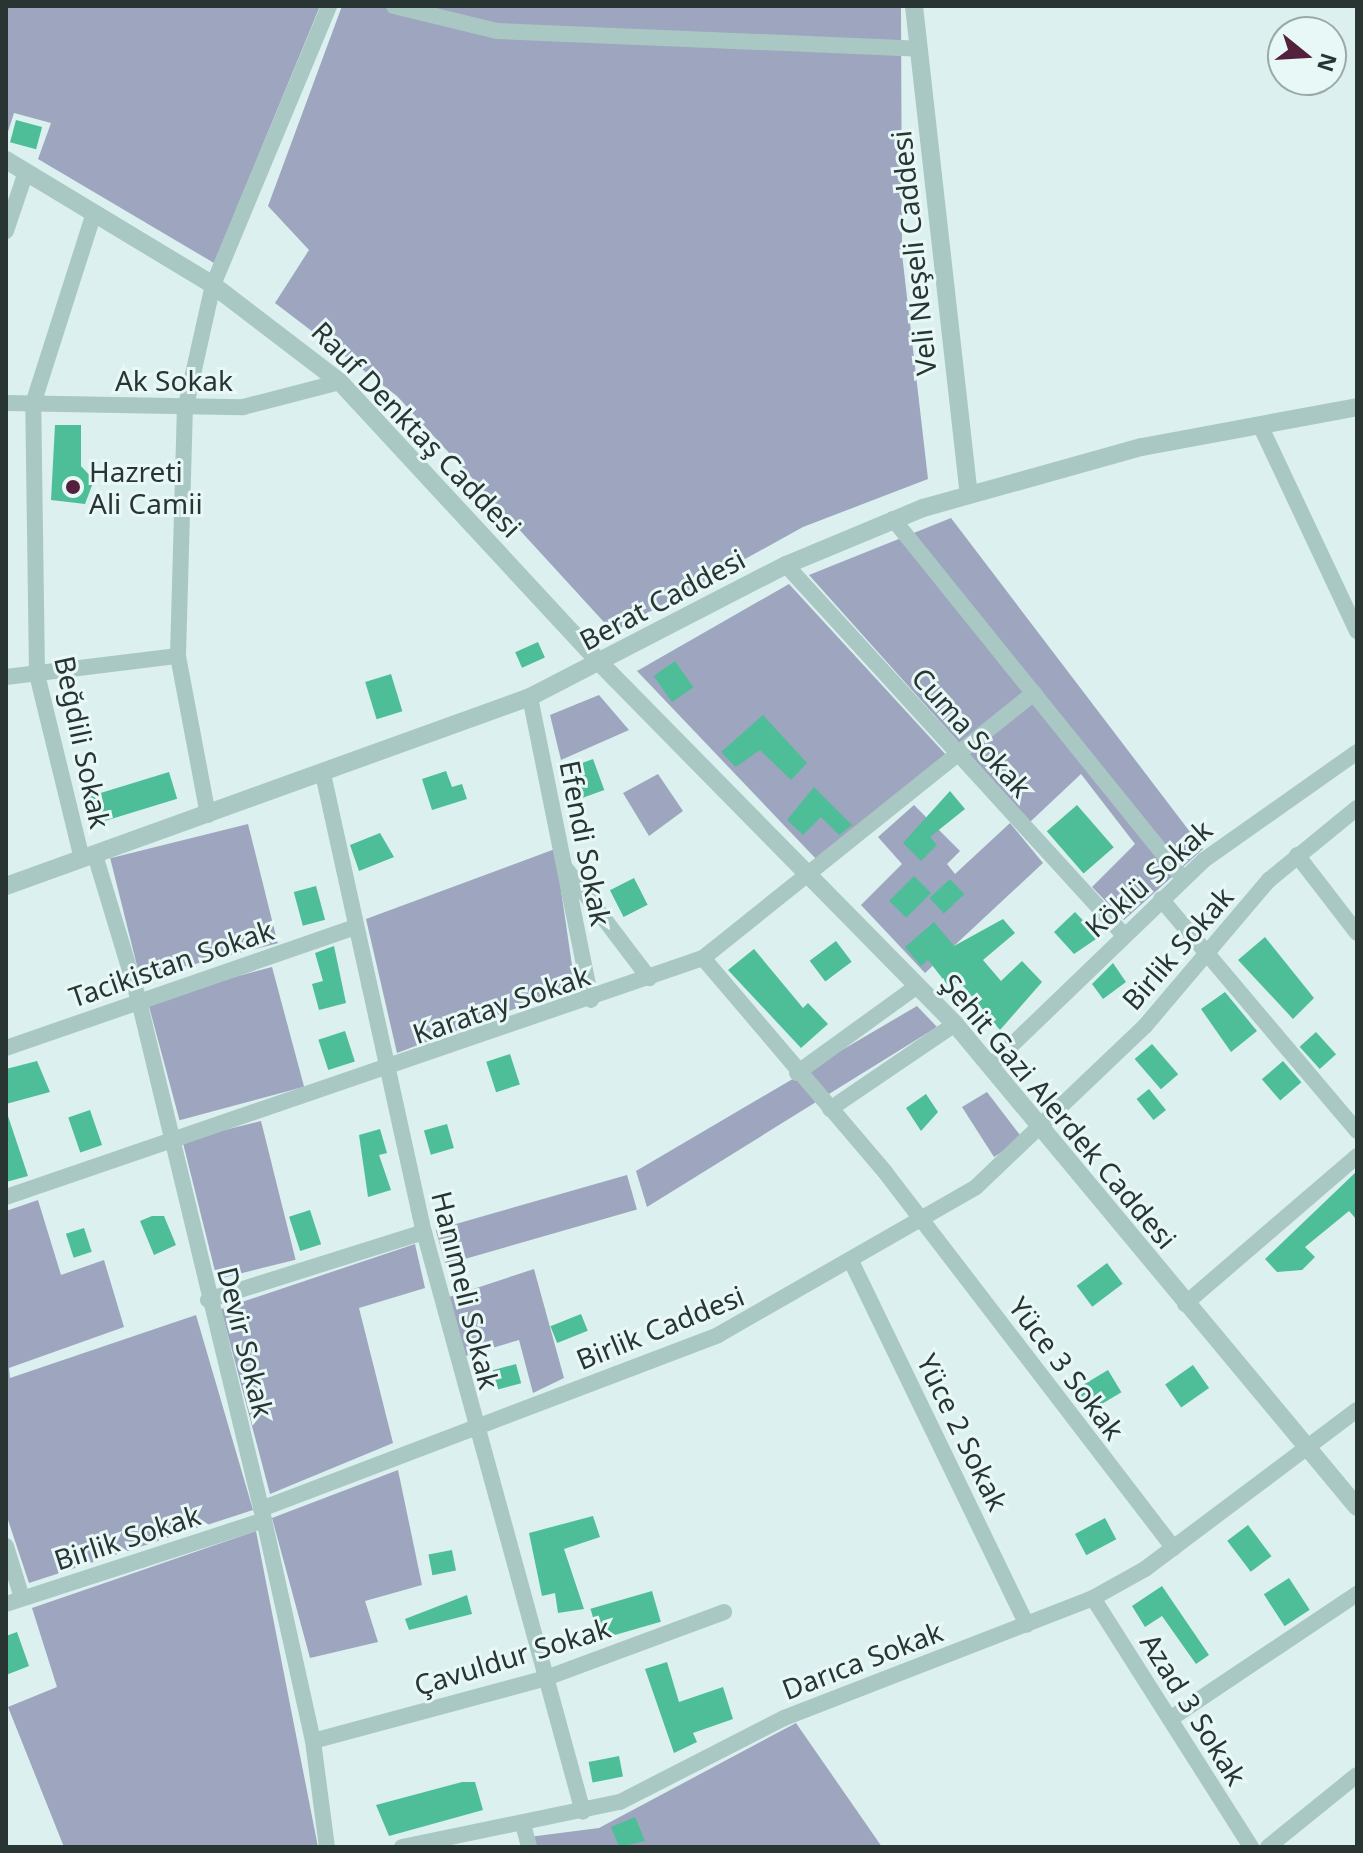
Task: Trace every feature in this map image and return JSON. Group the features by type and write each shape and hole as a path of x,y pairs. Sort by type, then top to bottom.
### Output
{"street":[{"path":"208,815 178,656 185,410 213,285 329,6"},
{"path":"394,6 497,31 919,49"},
{"name":"Veli Neşeli Caddesi","path":"914,6 969,494"},
{"name":"Rauf Denktaş Caddesi","path":"6,160 213,285 340,382 601,664"},
{"path":"6,231 26,172"},
{"name":"Beğdili Sokak","path":"88,857 37,674 33,404 94,213"},
{"name":"Ak Sokak","path":"6,403 185,410 274,402 340,382"},
{"name":"Berat Caddesi","path":"6,886 530,697 601,664 786,565 893,519 969,494 1129,450 1357,407"},
{"path":"1260,425 1357,631"},
{"path":"893,519 1183,879"},
{"name":"Cuma Sokak","path":"786,565 957,756 1122,933"},
{"path":"6,677 178,656"},
{"name":"Şehit Gazi Alerdek Caddesi","path":"601,664 955,1024 1357,1507"},
{"name":"Karatay Sokak","path":"6,1197 172,1140 387,1072 703,958 811,878 1034,693"},
{"name":"Efendi Sokak","path":"530,697 591,1000"},
{"name":"Köklü Sokak","path":"991,1065 1122,933 1183,879 1357,752"},
{"name":"Hanımeli Sokak","path":"323,774 353,928 473,1430 583,1812"},
{"name":"Birlik Sokak","path":"1043,1129 1297,855 1357,808"},
{"path":"1297,855 1357,933"},
{"name":"Devir Sokak","path":"88,857 139,1001 208,1300 263,1514 313,1741 327,1847"},
{"path":"564,865 649,978"},
{"path":"1161,899 1209,952 1357,1131"},
{"name":"Tacikistan Sokak","path":"6,1048 353,928"},
{"name":"Yüce 3 Sokak","path":"703,958 922,1219 1173,1548"},
{"path":"797,1073 917,986"},
{"path":"830,1109 955,1024"},
{"name":"Birlik Caddesi","path":"263,1514 718,1335 851,1261 995,1173 1043,1129"},
{"path":"1185,1304 1357,1156"},
{"path":"208,1300 424,1232"},
{"name":"Yüce 2 Sokak","path":"851,1261 1027,1625"},
{"name":"Darıca Sokak","path":"402,1847 583,1812 627,1799 784,1718 1093,1598 1173,1548 1357,1410"},
{"name":"Birlik Sokak","path":"14,1601 263,1514"},
{"path":"6,1546 14,1601"},
{"path":"1170,1719 1357,1594"},
{"name":"Azad 3 Sokak","path":"1093,1598 1251,1847"},
{"name":"Çavuldur Sokak","path":"313,1741 546,1678 724,1612"},
{"path":"1268,1847 1357,1775"},
{"path":"523,1824 529,1847"}],"shaded area":[{"path":"6,6 320,6 214,263 38,159 51,123 14,113 6,138"},
{"path":"342,6 901,6 902,254 928,479 803,527 613,632 397,396 275,303 309,250 268,206"},
{"path":"951,518 1203,849 1124,920 1092,887 1135,844 1081,774 1030,822 809,575"},
{"path":"789,584 948,757 818,861 637,671"},
{"path":"599,695 629,730 561,760 550,715"},
{"path":"658,774 683,811 649,836 623,793"},
{"path":"914,805 960,851 947,864 955,874 1010,823 1043,863 925,973 861,905 902,864 878,837"},
{"path":"248,824 278,943 140,978 110,858"},
{"path":"555,849 575,986 397,1053 366,919"},
{"path":"272,967 304,1087 179,1120 147,1000"},
{"path":"917,1006 937,1027 647,1207 636,1171"},
{"path":"987,1092 1023,1139 994,1157 962,1107"},
{"path":"261,1121 296,1260 217,1279 182,1141"},
{"path":"627,1175 637,1210 446,1264 436,1230"},
{"path":"38,1200 61,1275 104,1260 124,1327 9,1368 10,1378 196,1315 253,1510 29,1583 6,1514 6,1211"},
{"path":"415,1244 425,1288 359,1308 393,1443 270,1494 221,1309"},
{"path":"534,1269 564,1378 533,1393 519,1340 465,1356 449,1297"},
{"path":"398,1470 422,1585 365,1601 378,1642 310,1658 272,1518"},
{"path":"256,1531 318,1847 64,1847 8,1707 57,1687 32,1608"},
{"path":"796,1723 882,1847 532,1847 529,1837 599,1828"}],"building":[{"path":"16,120 42,127 36,149 10,142"},
{"path":"55,425 81,425 81,466 94,480 85,504 51,500"},
{"path":"538,642 545,658 522,668 515,652"},
{"path":"675,661 693,687 672,702 654,676"},
{"path":"391,674 402,711 377,719 365,682"},
{"path":"763,715 807,763 791,780 760,750 736,767 721,752"},
{"path":"593,759 604,790 581,799 570,768"},
{"path":"446,771 452,787 462,784 467,799 432,810 422,779"},
{"path":"169,772 177,799 95,824 87,797"},
{"path":"814,787 852,825 839,835 821,817 803,835 787,820"},
{"path":"950,791 965,809 930,837 937,845 921,861 903,843"},
{"path":"1077,805 1114,847 1084,874 1047,831"},
{"path":"380,833 394,857 359,871 350,845"},
{"path":"914,876 931,893 906,918 889,901"},
{"path":"634,878 648,905 624,917 610,890"},
{"path":"950,879 964,894 944,913 930,898"},
{"path":"316,886 325,920 303,926 294,892"},
{"path":"1075,912 1099,937 1074,954 1054,932"},
{"path":"1003,919 1015,933 983,960 1001,981 1022,961 1042,982 1000,1030 959,981 950,988 928,960 921,966 905,947 934,922 954,946"},
{"path":"1265,937 1314,998 1293,1019 1238,960"},
{"path":"836,941 852,962 825,982 810,961"},
{"path":"334,946 346,1003 319,1010 312,984 323,981 315,953"},
{"path":"754,949 803,1008 808,1003 828,1024 801,1048 728,970"},
{"path":"1113,963 1126,982 1103,999 1092,984"},
{"path":"1225,992 1257,1031 1231,1052 1201,1009"},
{"path":"345,1031 355,1061 328,1070 318,1040"},
{"path":"1316,1032 1336,1054 1320,1069 1300,1047"},
{"path":"1152,1044 1178,1074 1161,1089 1135,1059"},
{"path":"510,1054 520,1084 496,1092 486,1062"},
{"path":"37,1061 50,1092 6,1104 6,1069"},
{"path":"1283,1061 1301,1082 1280,1101 1262,1079"},
{"path":"1149,1089 1166,1110 1154,1120 1137,1099"},
{"path":"926,1094 938,1112 921,1131 906,1108"},
{"path":"6,1110 28,1176 6,1182"},
{"path":"90,1110 102,1145 80,1152 68,1117"},
{"path":"447,1124 454,1148 431,1155 424,1131"},
{"path":"380,1129 387,1153 379,1155 391,1190 368,1197 359,1135"},
{"path":"1357,1171 1357,1220 1349,1211 1305,1247 1315,1257 1302,1270 1277,1272 1265,1259"},
{"path":"310,1210 321,1244 300,1251 289,1217"},
{"path":"152,1216 164,1216 176,1245 154,1255 140,1221"},
{"path":"84,1228 92,1252 74,1258 66,1234"},
{"path":"1107,1263 1123,1284 1092,1307 1077,1286"},
{"path":"581,1314 588,1331 557,1343 550,1326"},
{"path":"516,1364 521,1383 498,1390 493,1370"},
{"path":"1193,1365 1209,1388 1181,1407 1165,1385"},
{"path":"1108,1370 1121,1392 1091,1411 1077,1389"},
{"path":"593,1516 600,1537 564,1549 584,1609 558,1613 555,1593 542,1596 529,1533"},
{"path":"1105,1518 1116,1539 1086,1555 1075,1534"},
{"path":"1248,1525 1271,1556 1251,1572 1227,1541"},
{"path":"452,1550 456,1571 432,1575 428,1555"},
{"path":"1289,1578 1310,1610 1285,1626 1264,1594"},
{"path":"1162,1586 1209,1655 1196,1664 1162,1616 1145,1627 1132,1606"},
{"path":"652,1591 661,1622 599,1639 590,1609"},
{"path":"467,1595 472,1614 409,1630 405,1619"},
{"path":"17,1632 29,1666 6,1675 6,1636"},
{"path":"667,1662 679,1702 723,1687 733,1719 693,1733 697,1742 674,1753 645,1669"},
{"path":"619,1756 623,1777 593,1783 589,1762"},
{"path":"462,1782 475,1782 483,1810 389,1836 376,1805"},
{"path":"635,1817 645,1841 619,1847 611,1827"}],"place":[{"name":"Hazreti Ali Camii","path":"73,487"}]}
